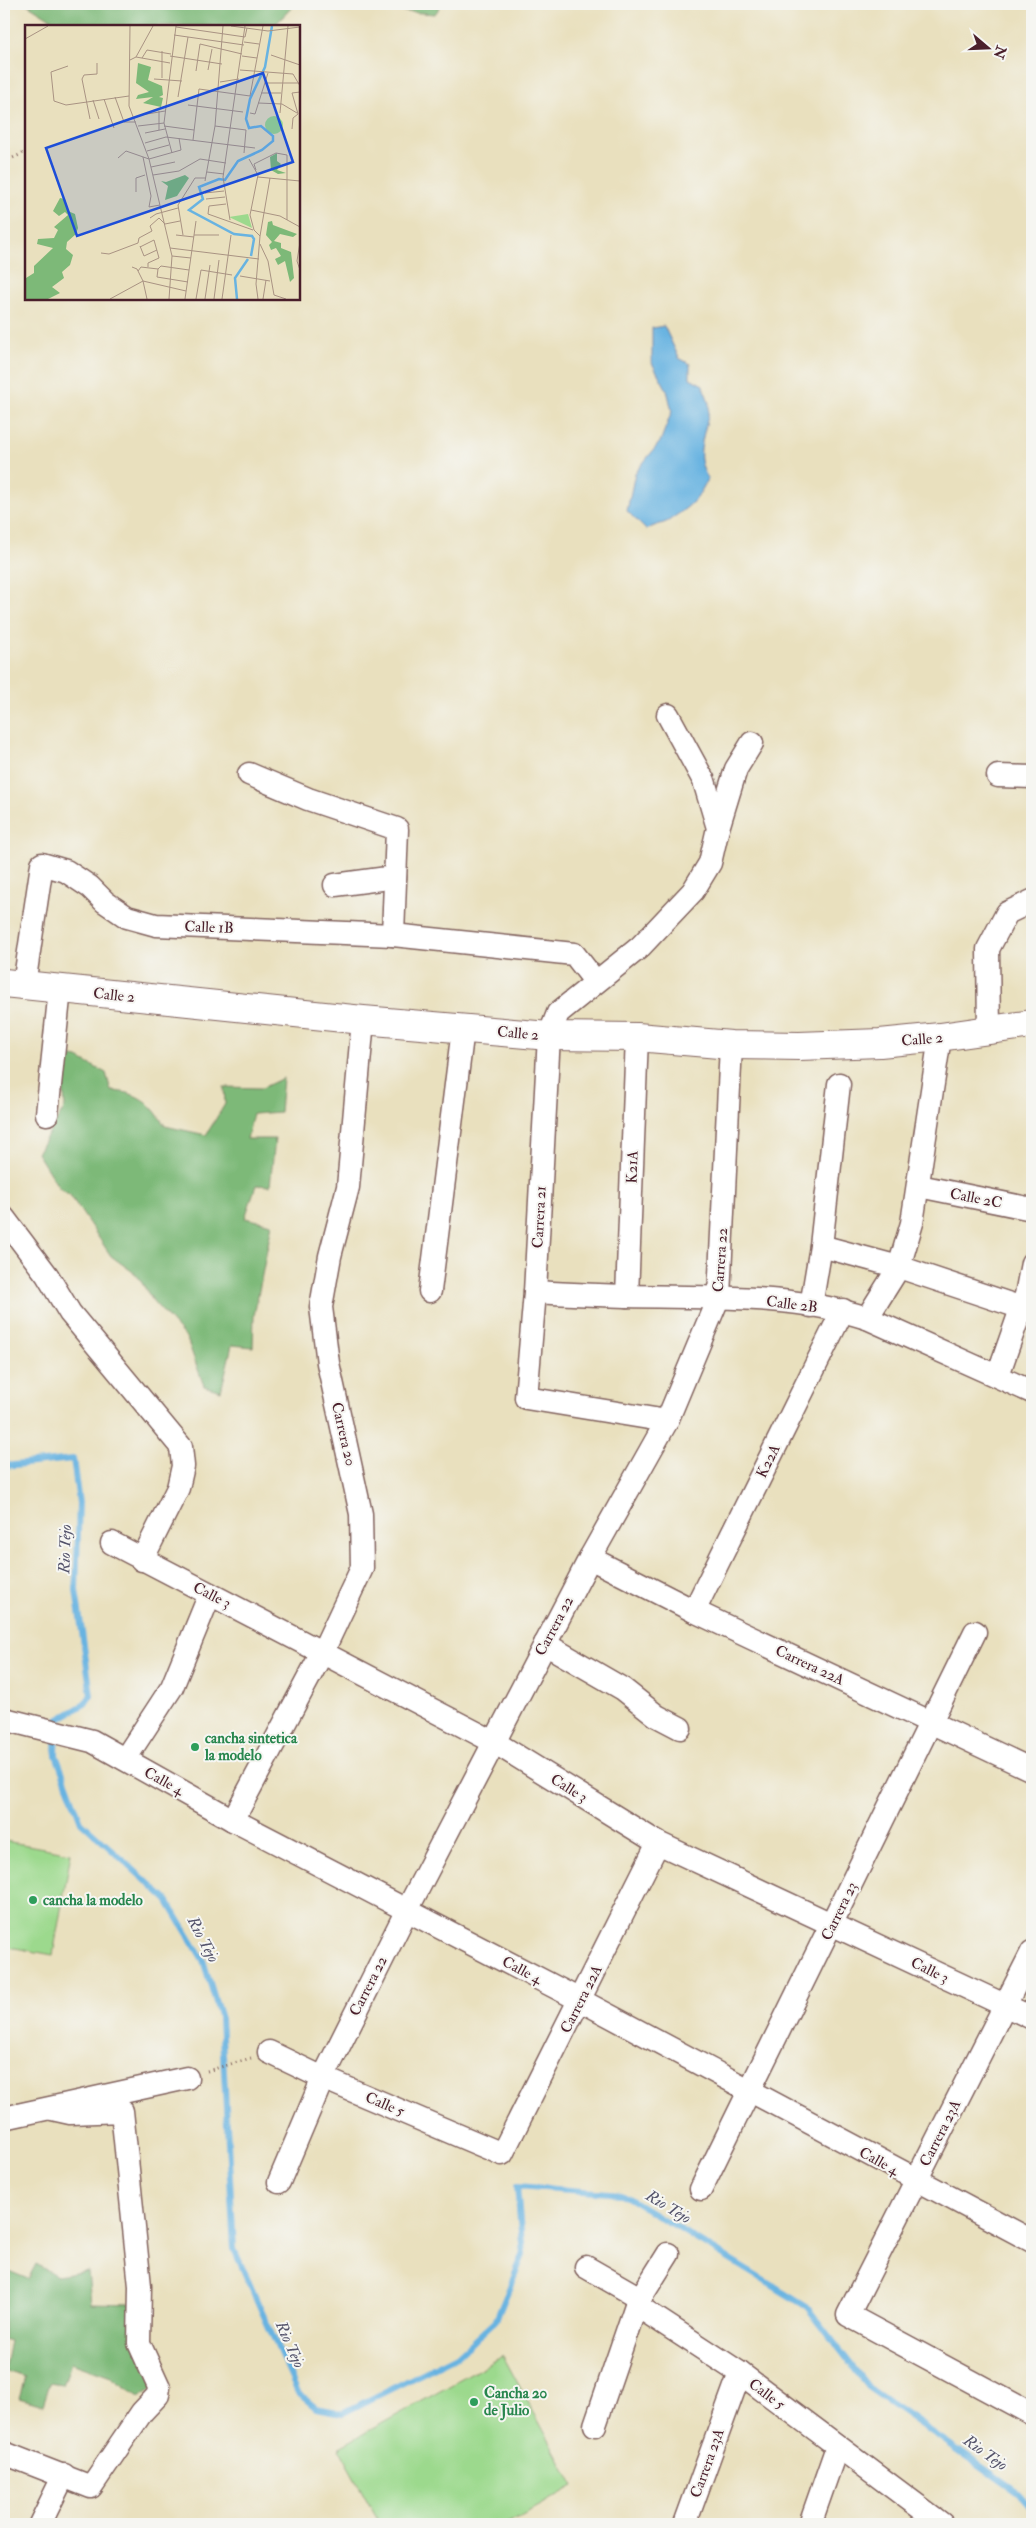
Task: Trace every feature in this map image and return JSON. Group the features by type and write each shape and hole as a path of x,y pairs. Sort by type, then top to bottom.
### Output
{"street":[{"path":"668,715 704,781 718,828"},
{"name":"Carrera 21","path":"666,1421 526,1398 536,1292 549,1036 558,1013 595,981 640,947 693,890 710,863 718,828 736,769 752,743"},
{"path":"249,774 308,799 397,829 393,935 574,954 595,981"},
{"path":"998,776 1032,777"},
{"name":"Calle 1B","path":"14,984 42,864 66,872 90,887 105,902 127,917 156,925 393,935"},
{"path":"335,885 395,877"},
{"path":"989,1031 988,949 1007,913 1032,901"},
{"name":"Calle 2","path":"14,984 463,1029 549,1036 637,1037 731,1045 799,1046 940,1037 1032,1024"},
{"path":"47,1114 60,989"},
{"name":"Carrera 20","path":"233,1820 322,1653 362,1568 361,1514 328,1363 321,1307 330,1256 348,1187 363,1020"},
{"path":"430,1291 463,1029"},
{"name":"K21A","path":"627,1296 637,1037"},
{"path":"867,1318 899,1267 912,1223 940,1037"},
{"name":"Carrera 22","path":"280,2182 323,2078 407,1910 590,1558 666,1421 719,1296 731,1045"},
{"path":"811,1306 821,1246 840,1084"},
{"name":"Calle 2C","path":"919,1186 1032,1209"},
{"path":"4,1218 47,1275 70,1313 181,1447 183,1466 178,1488 142,1560"},
{"path":"821,1246 899,1267 1022,1308"},
{"path":"998,1375 1022,1308 1032,1263"},
{"name":"Calle 2B","path":"536,1292 627,1296 719,1296 843,1310 867,1318 998,1375 1032,1392"},
{"name":"K22A","path":"694,1611 843,1310"},
{"name":"Calle 3","path":"112,1543 494,1742 658,1842 1032,2018"},
{"name":"Carrera 22A","path":"590,1558 694,1611 1032,1770"},
{"path":"125,1759 172,1688 210,1594"},
{"name":"Carrera 23","path":"701,2189 748,2090 833,1923 975,1632"},
{"path":"545,1644 622,1689 657,1716 680,1728"},
{"name":"Calle 4","path":"12,1720 92,1741 233,1820 580,2000 1032,2242"},
{"name":"Carrera 22A","path":"502,2154 658,1842"},
{"name":"Carrera 23A","path":"1032,1952 848,2315 1032,2414"},
{"name":"Calle 5","path":"269,2052 323,2078 502,2154"},
{"path":"4,2118 52,2109 65,2103 187,2078"},
{"path":"4,2453 91,2487 142,2412 158,2395 159,2387 139,2343 140,2286 122,2111 70,2112 52,2109"},
{"path":"595,2425 638,2301 668,2254"},
{"name":"Calle 5","path":"586,2267 740,2373 933,2521"},
{"name":"Carrera 23A","path":"685,2524 740,2373"},
{"path":"810,2524 837,2447"},
{"path":"40,2524 64,2475"}],"path":[{"path":"4,162 25,152"},
{"path":"187,2078 269,2052"}],"green space":[{"path":"27,4 295,4 275,25 60,25"},
{"path":"306,4 442,4 435,14"},
{"path":"61,1055 78,1058 106,1073 111,1091 137,1096 155,1111 165,1126 206,1135 225,1104 224,1087 262,1088 283,1078 280,1112 253,1114 247,1139 275,1139 270,1186 256,1185 245,1218 272,1224 254,1316 253,1347 232,1345 221,1391 204,1386 187,1339 153,1301 137,1275 111,1256 70,1195 59,1188 37,1153 65,1107"},
{"name":"cancha la modelo","path":"5,1841 71,1853 53,1955 4,1946"},
{"path":"36,2264 57,2276 88,2271 91,2303 132,2304 153,2389 139,2397 111,2377 71,2363 63,2385 50,2383 43,2405 19,2398 25,2377 4,2371 10,2341 4,2339 4,2269 28,2279"},
{"name":"Cancha 20 de Julio","path":"503,2356 574,2486 506,2524 380,2524 338,2448"}],"water":[{"path":"664,326 679,358 690,364 690,378 703,385 709,402 701,452 703,469 708,478 701,492 688,506 669,521 646,530 627,511 635,473 660,442 672,411 667,390 652,363 652,328"}],"waterway":[{"name":"Rio Tejo","path":"4,1466 73,1459 79,1503 76,1590 91,1695 85,1704 57,1720 56,1755 81,1822 167,1900 203,1960 221,2019 234,2249 298,2393 316,2408 343,2413 457,2356 496,2320 523,2255 517,2186 622,2194 807,2307 869,2388 1018,2492 1032,2508"}],"place":[{"name":"cancha sintetica la modelo","path":"195,1747"},
{"name":"cancha la modelo","path":"33,1900"},
{"name":"Cancha 20 de Julio","path":"474,2402"}]}
